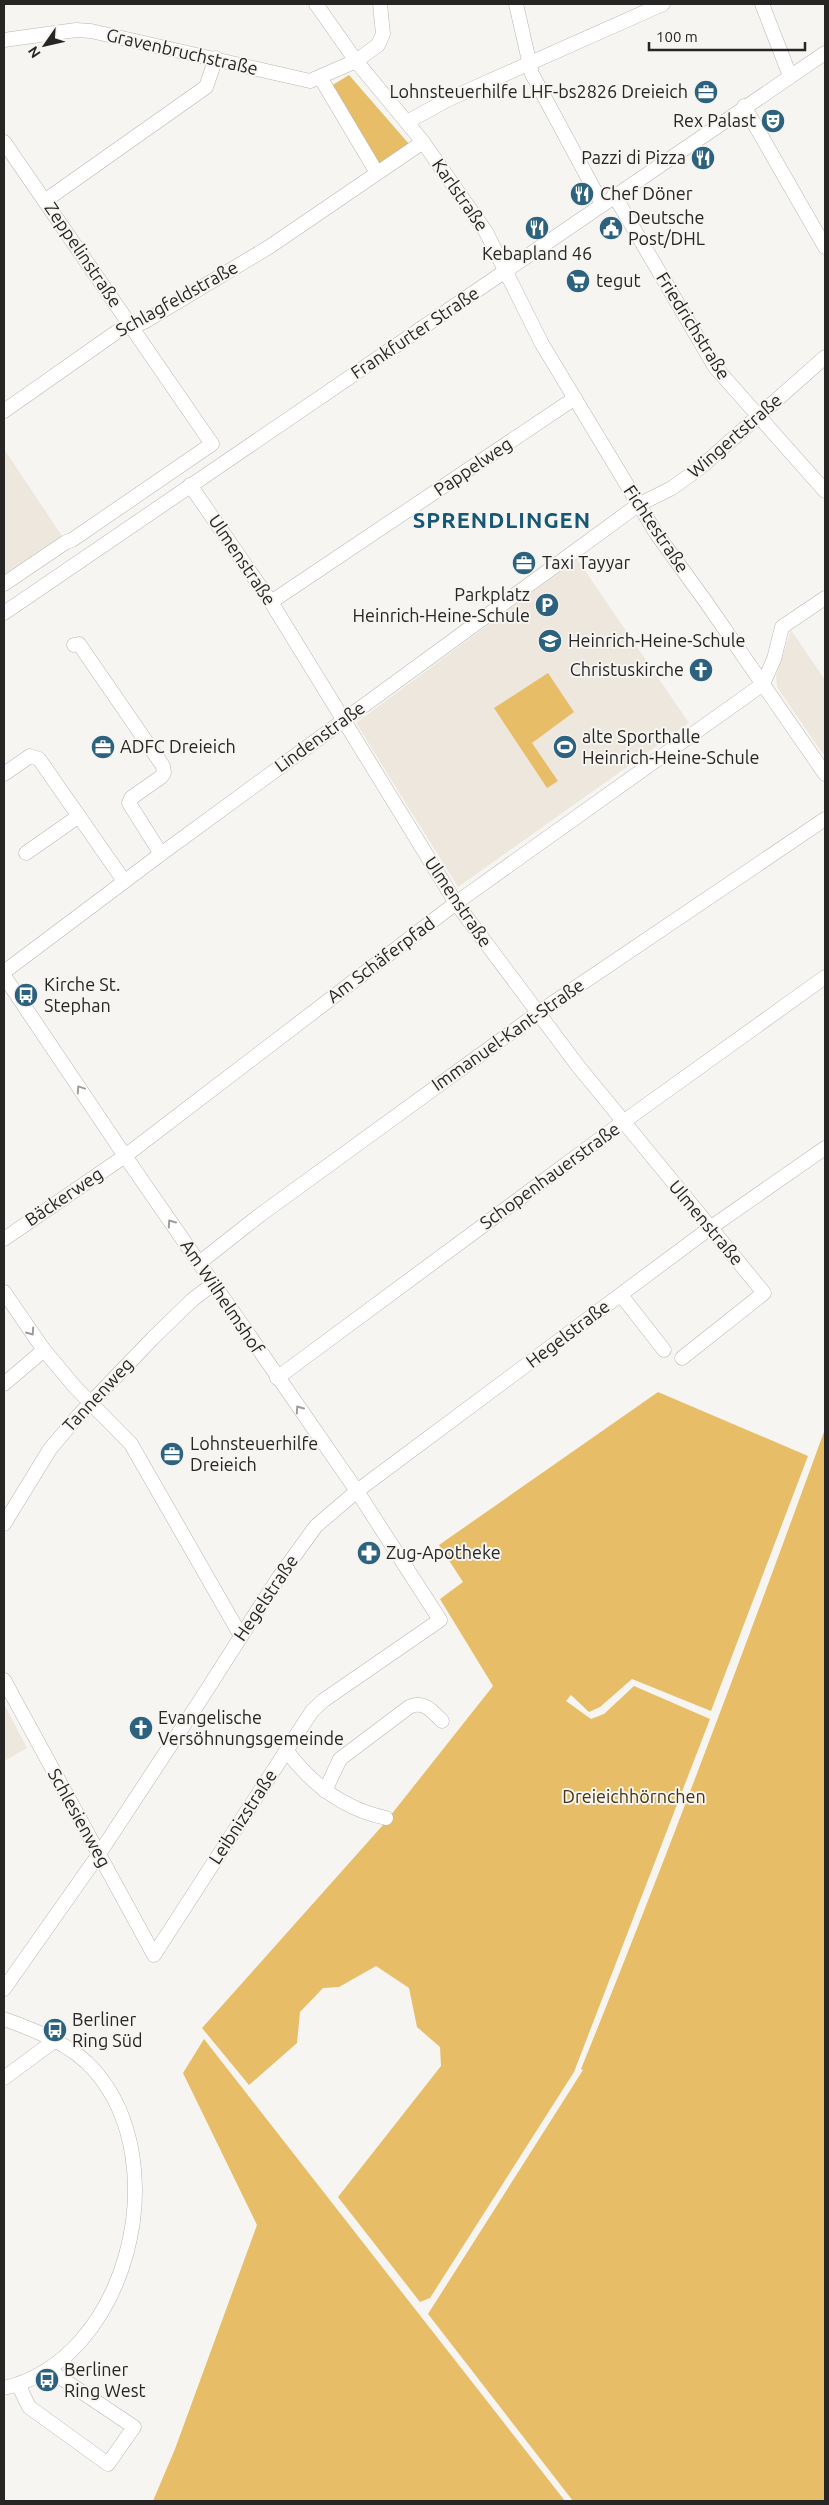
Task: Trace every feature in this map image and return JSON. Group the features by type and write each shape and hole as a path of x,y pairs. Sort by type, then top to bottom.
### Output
{"street":[{"path":"316,4 356,60"},
{"name":"Gravenbruchstraße","path":"4,40 83,30 216,58 305,81 320,77 373,51 382,40 383,25 380,4"},
{"path":"516,4 529,64 602,204"},
{"path":"408,122 435,106 663,4"},
{"path":"762,4 790,76"},
{"name":"Frankfurter Straße","path":"4,613 506,272 744,106 825,53"},
{"path":"46,200 206,87 216,58"},
{"name":"Karlstraße","path":"356,60 423,142 486,232 506,272"},
{"path":"320,77 376,173"},
{"path":"744,106 825,247"},
{"name":"Zeppelinstraße","path":"4,142 46,200 212,444 75,539 66,542 4,584"},
{"name":"Schlagfeldstraße","path":"4,411 118,331 144,322 254,256 423,142"},
{"name":"Friedrichstraße","path":"614,196 709,358 825,491"},
{"name":"Fichtestraße","path":"506,272 538,336 638,505 824,769"},
{"name":"Wingertstraße","path":"638,505 683,481 825,357"},
{"name":"Pappelweg","path":"271,602 575,398"},
{"name":"Ulmenstraße","path":"190,485 271,602 456,903 623,1122 764,1293 682,1358"},
{"name":"Lindenstraße","path":"4,974 161,854 638,505"},
{"path":"763,684 774,660 782,626 825,598"},
{"path":"74,645 79,644 163,766 164,773 161,777 131,798 129,803 161,854"},
{"name":"Am Schäferpfad","path":"125,1156 456,903 763,684"},
{"path":"4,774 26,758 35,756 39,759 124,882"},
{"path":"26,853 79,816"},
{"name":"Immanuel-Kant-Straße","path":"199,1263 260,1214 538,1012 825,819"},
{"name":"Am Wilhelmshof","path":"4,974 125,1156 357,1492 440,1620"},
{"name":"Schopenhauerstraße","path":"277,1378 623,1122 825,977"},
{"name":"Hegelstraße","path":"4,1989 99,1854 279,1577 316,1526 357,1492 621,1294 710,1228 825,1148"},
{"name":"Bäckerweg","path":"4,1239 125,1156"},
{"name":"Tannenweg","path":"4,1524 50,1448 147,1344 192,1300 213,1284"},
{"path":"4,1292 44,1350 90,1403 131,1444 241,1636"},
{"name":"Hegelstraße","path":"621,1294 664,1350"},
{"path":"4,1384 44,1350"},
{"name":"Leibnizstraße","path":"154,1955 316,1706 440,1620"},
{"name":"Schlesienweg","path":"4,1680 154,1955"},
{"path":"325,1791 340,1759 409,1707 420,1704 425,1706 442,1722"},
{"path":"286,1750 304,1772 325,1791 348,1805 386,1818"},
{"path":"4,2019 54,2041 88,2063 104,2082 121,2113 132,2153 136,2188 133,2225 124,2260 110,2294 81,2343 49,2370 4,2388"},
{"path":"4,2078 54,2041"},
{"path":"18,2384 29,2407 108,2464 134,2427 49,2370"}],"shaded area":[{"path":"4,449 66,542 4,586"},
{"name":"Heinrich-Heine-Schule","path":"577,559 689,723 458,887 356,723"},
{"path":"791,630 825,680 825,753 823,754 777,687 776,676"},
{"path":"4,1704 27,1748 4,1761"}],"green space":[{"path":"349,75 409,144 378,165 331,86"},
{"path":"548,673 574,712 532,743 558,781 547,788 494,708"},
{"name":"Dreieichhörnchen","path":"658,1392 808,1456 711,1711 632,1679 600,1707 589,1712 571,1695 566,1701 591,1719 604,1714 634,1686 710,1719 574,2072 430,2298 420,2302 338,2197 441,2066 440,2047 417,2027 409,1988 376,1966 339,1987 323,1988 300,2012 297,2043 249,2085 202,2028 383,1825 493,1686 440,1599 463,1582 439,1545"},
{"path":"825,1429 825,2501 573,2501 428,2314 583,2070 581,2069 706,1750"},
{"path":"204,2039 565,2501 153,2501 175,2449 257,2225 183,2073"}],"place":[{"name":"Lohnsteuerhilfe LHF-bs2826 Dreieich","path":"706,92"},
{"name":"Rex Palast","path":"773,121"},
{"name":"Pazzi di Pizza","path":"703,158"},
{"name":"Chef Döner","path":"582,194"},
{"name":"Kebapland 46","path":"537,228"},
{"name":"Deutsche Post/DHL","path":"611,228"},
{"name":"tegut","path":"578,281"},
{"name":"Taxi Tayyar","path":"524,563"},
{"name":"Parkplatz Heinrich-Heine-Schule","path":"547,605"},
{"name":"Heinrich-Heine-Schule","path":"550,641"},
{"name":"Christuskirche","path":"701,670"},
{"name":"ADFC Dreieich","path":"103,747"},
{"name":"alte Sporthalle Heinrich-Heine-Schule","path":"565,747"},
{"name":"Kirche St. Stephan","path":"26,995"},
{"name":"Lohnsteuerhilfe Dreieich","path":"172,1454"},
{"name":"Zug-Apotheke","path":"369,1553"},
{"name":"Evangelische Versöhnungsgemeinde","path":"141,1728"},
{"name":"Berliner Ring Süd","path":"55,2030"},
{"name":"Berliner Ring West","path":"47,2380"}],"district":[{"name":"SPRENDLINGEN","path":"502,520"}]}
